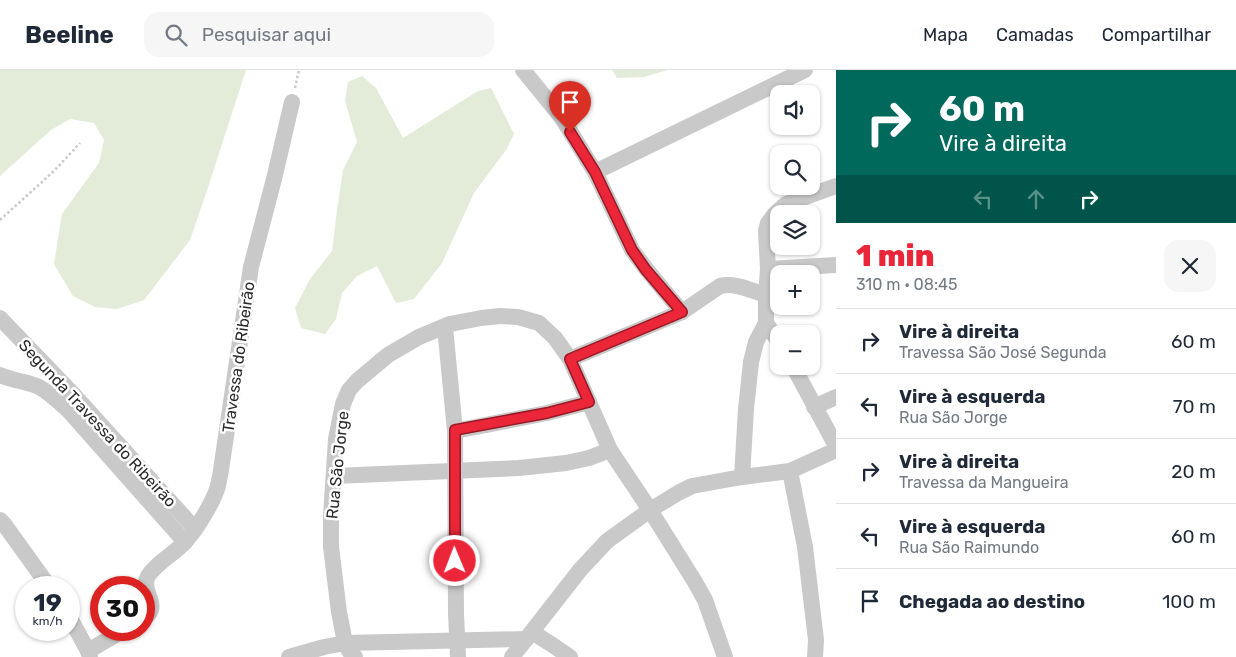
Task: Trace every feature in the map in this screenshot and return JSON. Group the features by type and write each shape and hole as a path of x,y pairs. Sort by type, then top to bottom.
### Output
{"street":[{"path":"523,70 562,118 595,172 632,250 646,270 682,312"},
{"path":"595,172 805,70"},
{"name":"Travessa do Ribeirão","path":"148,576 190,535 208,508 216,490 221,470 251,267 292,102"},
{"path":"742,477 751,362 756,342 766,323 768,270 766,232 768,224 774,215 786,204 836,186"},
{"path":"768,270 836,265"},
{"path":"570,359 682,312 720,286 726,284 766,295"},
{"name":"Rua São Jorge","path":"352,653 339,612 331,547 336,439 343,404 349,390 388,355 419,337 450,324 481,318 518,316 539,323 555,338 570,359 610,450 650,510 705,600 725,657"},
{"name":"Segunda Travessa do Ribeirão","path":"0,318 74,395 190,535"},
{"path":"766,323 770,329"},
{"path":"445,327 455,430 456,613 458,649"},
{"path":"0,375 38,386 48,393 68,410 190,535"},
{"path":"512,657 580,570 607,541 650,510 678,492 692,486 790,471 836,448 798,375"},
{"path":"814,408 836,397"},
{"path":"455,430 547,413 589,402"},
{"path":"334,476 519,468 566,463 589,458 610,450"},
{"path":"790,471 805,547 816,640 815,657"},
{"path":"0,520 41,576"},
{"path":"289,657 324,647 352,653 458,649 529,636 554,646 570,657"},
{"path":"80,637 89,654 108,641"}],"path":[{"path":"292,102 299,70"},
{"path":"0,220 54,171 80,143"}],"green space":[{"path":"0,70 246,70 190,240 144,300 117,309 95,307 73,296 54,264 62,214 99,163 104,140 94,123 70,119 51,130 0,176"},
{"path":"612,70 668,70 644,77 617,78"},
{"path":"362,76 376,88 403,138 478,91 491,88 514,134 506,150 474,193 442,263 414,299 396,303 377,266 357,276 342,293 336,319 325,334 301,328 295,308 310,279 332,251 343,170 357,142 345,101 348,82"}],"route":[{"path":"455,561 455,430 547,413 589,402 570,359 682,312 646,270 632,250 595,172 570,132"}]}
